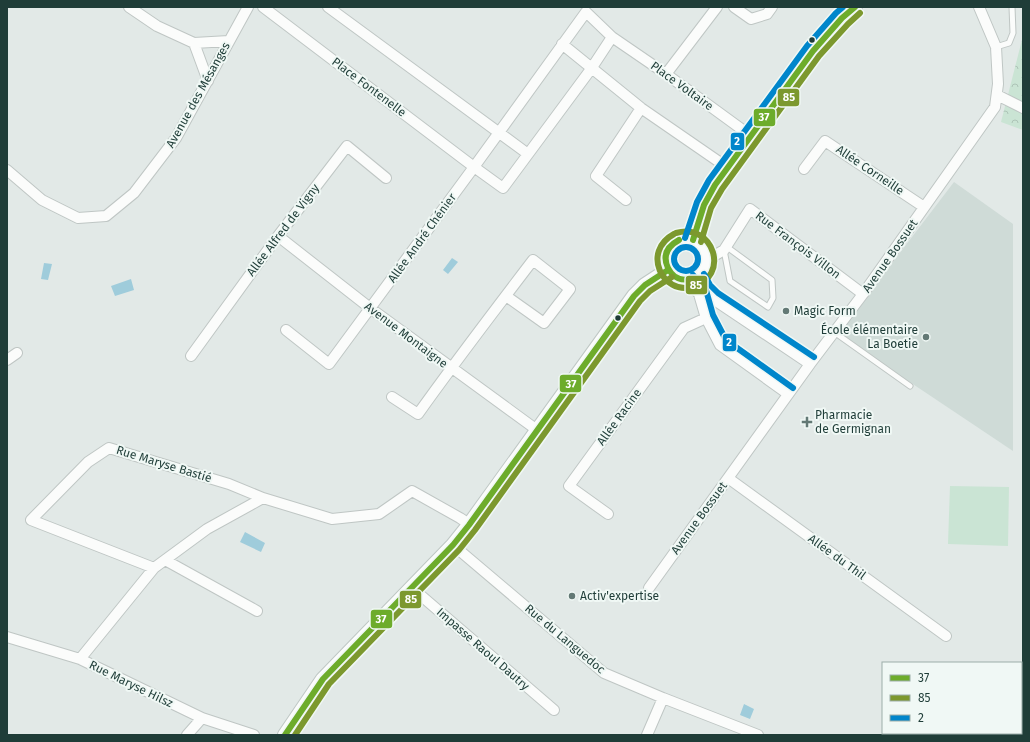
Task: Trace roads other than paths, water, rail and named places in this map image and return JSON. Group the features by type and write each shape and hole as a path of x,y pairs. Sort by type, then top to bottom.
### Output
{"main road":[{"path":"693,240 704,205 715,185 813,51 842,18 855,7"},
{"path":"686,238 699,243 706,254 707,260 702,272 692,278 676,277 668,270 666,256 668,249 672,244 686,238"},
{"path":"286,735 323,678 453,545 634,296 645,285 668,270"}],"street":[{"path":"129,7 157,26 194,44 229,41"},
{"name":"Avenue des Mésanges","path":"7,170 42,200 78,218 106,216 134,194 176,138 248,7"},
{"name":"Place Fontenelle","path":"263,7 503,188 528,154"},
{"path":"328,7 528,154 612,37"},
{"path":"666,74 717,7"},
{"path":"734,7 751,19 767,14 772,7"},
{"path":"979,7 996,47 998,62 997,95 1023,108"},
{"name":"Allée André Chénier","path":"286,330 329,364 588,10"},
{"name":"Place Voltaire","path":"588,10 612,37 751,136"},
{"path":"194,44 208,81"},
{"path":"562,44 641,108 728,168"},
{"name":"Avenue Bossuet","path":"649,588 788,394 863,294 994,107 997,95"},
{"path":"626,200 596,176 641,108"},
{"name":"Allée Corneille","path":"804,169 825,141 924,207"},
{"name":"Allée Alfred de Vigny","path":"191,356 278,236 347,146 386,178"},
{"name":"Rue François Villon","path":"707,260 725,249 750,209 863,294"},
{"name":"Avenue Montaigne","path":"278,236 370,308 537,430"},
{"path":"392,397 418,414 451,368 533,260 570,288 544,323 506,296"},
{"path":"692,278 699,294 706,318 720,345 788,394"},
{"path":"692,278 713,299 810,364"},
{"name":"Allée Racine","path":"608,514 569,486 684,328 706,318"},
{"path":"7,360 17,353"},
{"name":"Rue Maryse Bastié","path":"154,568 31,520 88,462 109,448 229,484 263,498"},
{"name":"Allée du Thil","path":"728,478 946,636"},
{"path":"80,658 154,568 207,529 263,498 332,519 379,514 412,491 469,524"},
{"name":"Rue du Languedoc","path":"453,545 604,672 663,698 758,735"},
{"path":"165,560 257,611"},
{"name":"Impasse Raoul Dautry","path":"411,588 554,710"},
{"name":"Rue Maryse Hilsz","path":"7,637 80,658 202,718 254,735"},
{"path":"647,735 663,698"},
{"path":"187,735 202,718"}],"lane":[{"path":"996,47 1009,43 1013,33 1012,7"},
{"path":"725,249 772,280 773,298 768,307 730,281 725,249"},
{"path":"834,332 910,386"}],"water":[{"path":"452,258 458,262 448,274 443,270"},
{"path":"44,263 52,264 48,280 41,279"},
{"path":"131,279 134,290 115,296 111,286"},
{"path":"245,532 265,543 261,552 240,542"},
{"path":"744,704 754,709 750,719 740,715"}],"place":[{"name":"Magic Form","path":"786,311"},
{"name":"École élémentaire La Boetie","path":"926,337"},
{"name":"Pharmacie de Germignan","path":"807,422"},
{"name":"Activ'expertise","path":"572,596"}]}
